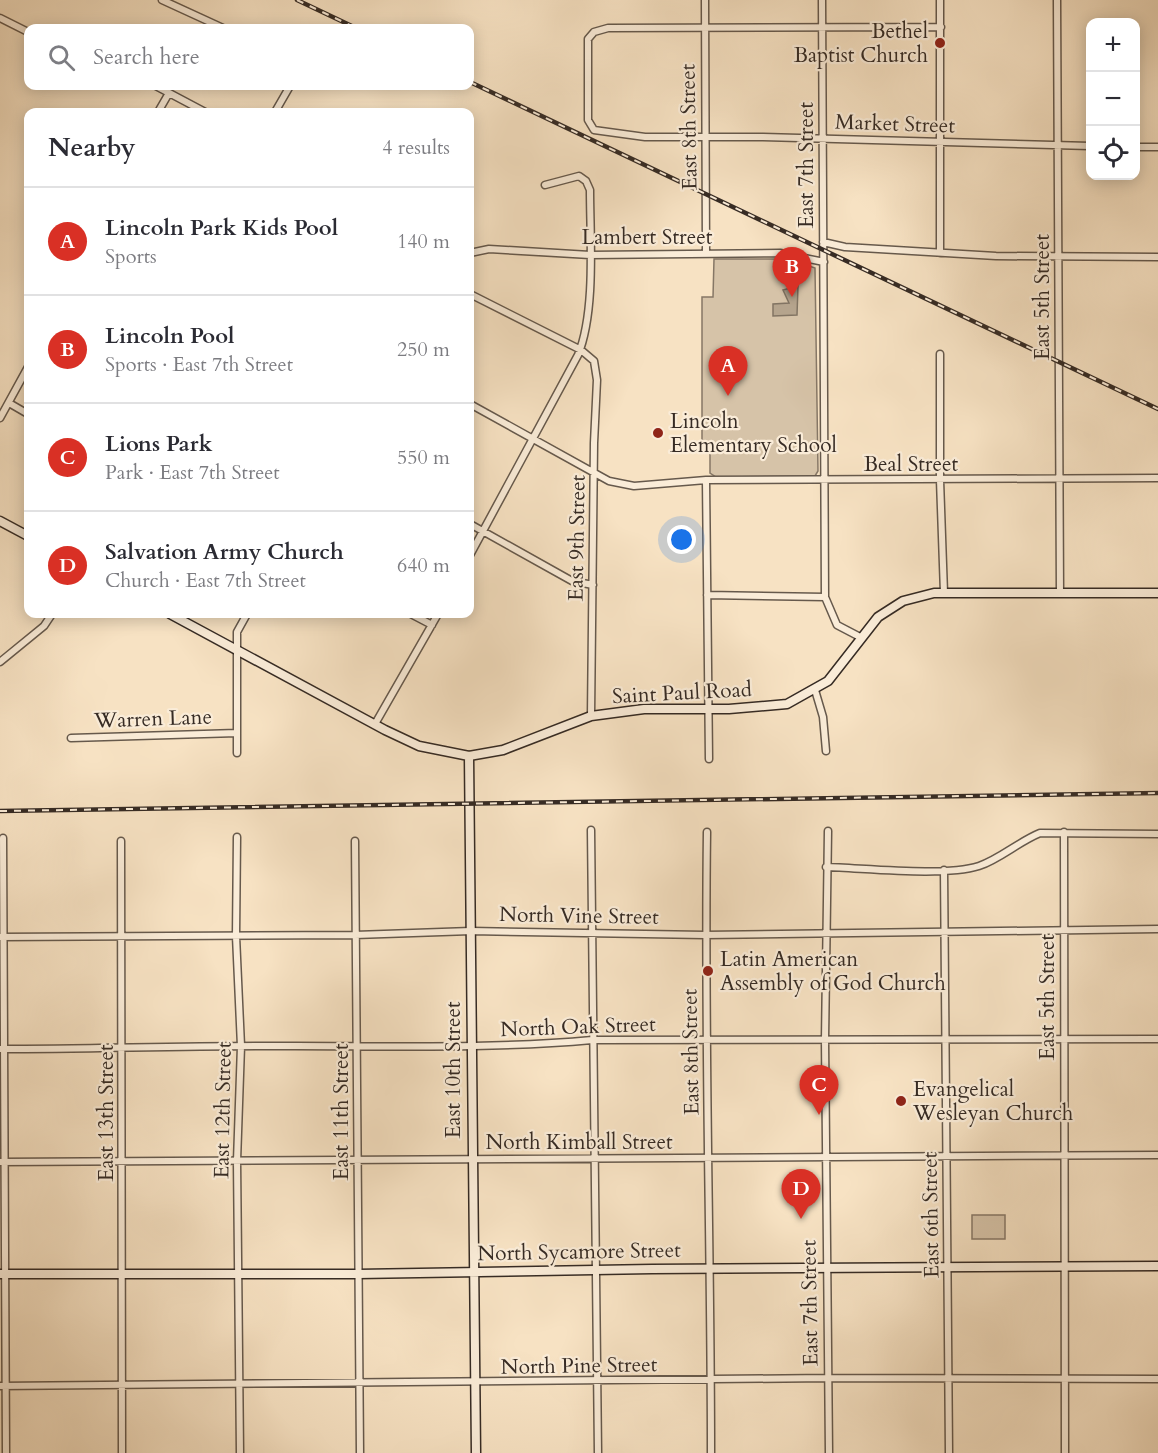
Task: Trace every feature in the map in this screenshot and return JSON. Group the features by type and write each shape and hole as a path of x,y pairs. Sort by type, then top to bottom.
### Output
{"main road":[{"path":"0,521 24,534"},
{"name":"Saint Paul Road","path":"178,618 419,746 469,756 503,750 591,716 644,709 708,709 787,704 828,681 860,637 878,617 903,601 944,593 1158,593"},
{"name":"East 10th Street","path":"469,756 471,1160 476,1453"},
{"name":"North Sycamore Street","path":"3,1274 358,1274 1158,1266"}],"street":[{"path":"162,0 214,24"},
{"name":"East 8th Street","path":"705,0 706,253"},
{"name":"East 7th Street","path":"822,0 825,597 837,625 860,637"},
{"path":"940,0 940,253"},
{"name":"East 5th Street","path":"1057,0 1060,593"},
{"path":"0,18 24,30"},
{"path":"705,26 941,27"},
{"name":"Market Street","path":"705,26 608,27 594,32 588,39 588,120 594,130 645,137 823,138 1086,146"},
{"path":"163,90 198,108"},
{"path":"277,108 288,90"},
{"path":"160,108 169,93"},
{"path":"1140,147 1158,147"},
{"path":"474,548 580,350 587,316 590,190 586,181 579,176 545,185"},
{"path":"823,242 844,247 940,253 1158,257"},
{"name":"Lambert Street","path":"474,251 489,249 590,255 780,253 824,262"},
{"path":"474,296 580,350"},
{"name":"East 9th Street","path":"580,350 594,361 597,380 591,716"},
{"path":"940,354 940,480 944,593"},
{"path":"0,418 24,375"},
{"path":"9,403 24,412"},
{"name":"Beal Street","path":"474,406 534,438 594,475 634,486 706,480 1158,478"},
{"path":"706,480 709,759"},
{"path":"474,526 572,581 593,585"},
{"path":"707,595 825,597"},
{"path":"0,662 45,626 50,618"},
{"path":"237,753 237,632 246,618"},
{"path":"419,618 432,625"},
{"path":"375,724 436,618"},
{"path":"815,690 823,717 826,752"},
{"name":"Warren Lane","path":"71,738 237,733"},
{"path":"591,830 595,1382 598,1453"},
{"name":"East 7th Street","path":"828,831 825,1040 828,1453"},
{"name":"East 8th Street","path":"707,832 705,935 710,1158 711,1453"},
{"name":"East 5th Street","path":"1064,832 1065,1453"},
{"path":"826,867 944,870 976,867 993,861 1008,849 1040,833 1158,834"},
{"name":"East 12th Street","path":"237,837 236,936 242,1046 237,1161 240,1453"},
{"path":"3,838 3,1386 6,1453"},
{"name":"East 13th Street","path":"121,841 123,937 122,1453"},
{"name":"East 11th Street","path":"355,841 360,1453"},
{"name":"East 6th Street","path":"944,870 949,1453"},
{"name":"North Vine Street","path":"2,937 355,935 471,931 705,935 1158,929"},
{"name":"North Oak Street","path":"2,1049 122,1049 182,1045 532,1046 592,1040 1158,1039"},
{"name":"North Kimball Street","path":"3,1162 1158,1155"},
{"name":"North Pine Street","path":"3,1386 475,1384 828,1378 1158,1379"}],"shaded area":[{"path":"714,259 789,259 815,268 818,471 815,476 716,477 710,473 710,454 702,442 702,297 713,297"},
{"path":"798,286 797,315 773,316 773,304 789,303 783,290"},
{"path":"972,1215 1005,1215 1005,1239 972,1239"}],"railway":[{"path":"297,0 348,24"},
{"path":"474,84 1158,409"},
{"path":"0,811 1158,793"}],"place":[{"name":"Bethel Baptist Church","path":"940,43"},
{"name":"Lincoln Pool","path":"792,297"},
{"name":"Lincoln Park Kids Pool","path":"728,396"},
{"name":"Lincoln Elementary School","path":"658,433"},
{"name":"Latin American Assembly of God Church","path":"708,971"},
{"name":"Evangelical Wesleyan Church","path":"901,1101"},
{"name":"Lions Park","path":"819,1115"},
{"name":"Salvation Army Church","path":"801,1219"}]}
